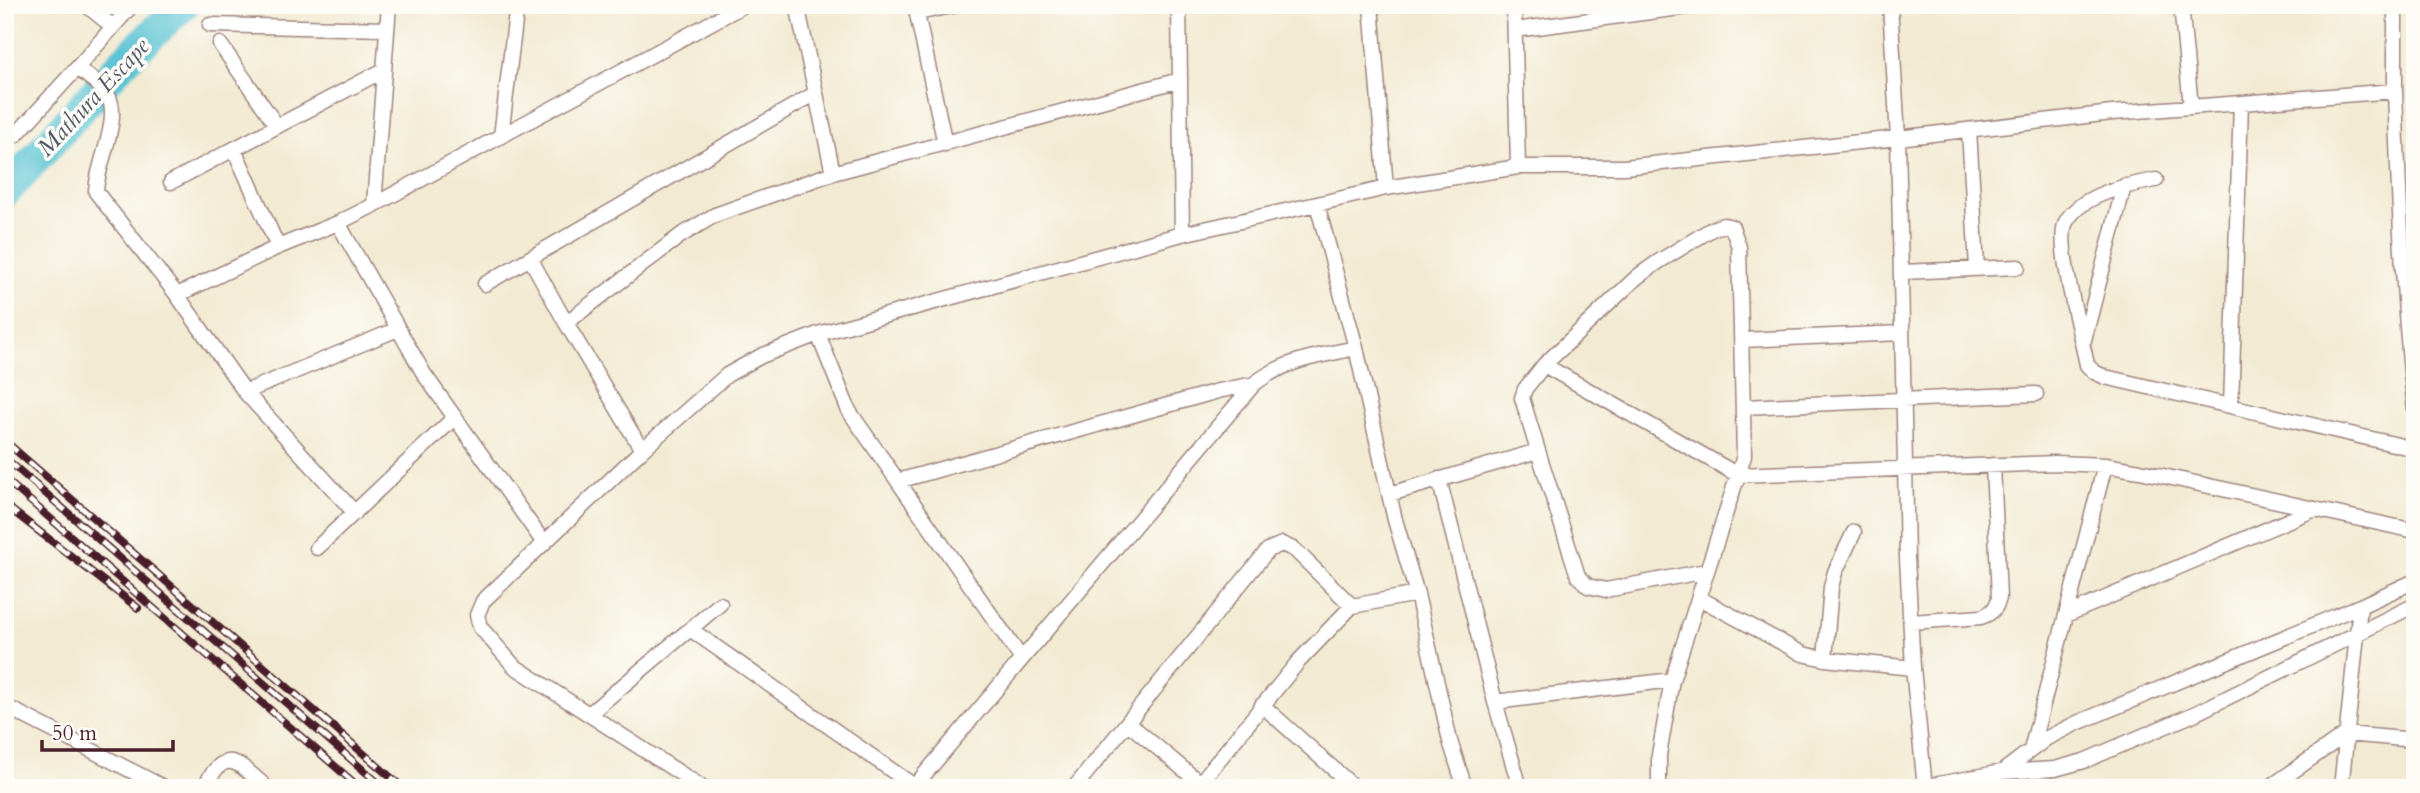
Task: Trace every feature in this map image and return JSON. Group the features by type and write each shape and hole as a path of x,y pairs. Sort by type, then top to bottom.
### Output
{"street":[{"path":"86,5 112,26"},
{"path":"5,137 16,135 82,72 112,26 132,5"},
{"path":"374,205 388,5"},
{"path":"501,136 517,5"},
{"path":"177,295 374,205 744,5"},
{"path":"797,5 833,173"},
{"path":"945,144 916,9 957,5"},
{"path":"1179,5 1182,234"},
{"path":"1371,5 1386,188"},
{"path":"1514,5 1518,167"},
{"path":"1515,30 1702,5"},
{"path":"1890,5 1898,138 1911,622 1922,787 2002,772 2055,769 2084,761 2194,715 2415,605"},
{"path":"2181,5 2191,107"},
{"path":"2395,5 2399,218 2415,411"},
{"path":"210,25 387,29"},
{"path":"220,44 277,126"},
{"path":"170,182 384,70"},
{"path":"82,72 107,93 113,112 96,178 96,192 177,295 245,392 355,513"},
{"path":"566,323 680,236 715,215 833,173 1180,80"},
{"path":"703,788 514,666 480,627 477,615 483,601 642,450 727,375 761,356 818,334 1182,234 1386,188 1518,167 1624,167 2112,113 2395,91"},
{"path":"485,284 816,93"},
{"path":"2231,406 2241,103"},
{"path":"1969,130 1977,268"},
{"path":"234,149 278,247"},
{"path":"2156,180 2104,192 2073,212 2064,224 2062,237 2065,256 2087,365 2105,377 2415,449"},
{"path":"2083,345 2124,186"},
{"path":"1317,204 1417,594 1450,741 1465,788"},
{"path":"338,223 424,374 544,543"},
{"path":"1659,788 1658,755 1672,680 1744,456 1739,247 1732,227 1724,225 1658,262 1637,277 1544,365 1525,389 1522,398 1578,576 1588,586 1606,590 1706,571"},
{"path":"530,258 642,450"},
{"path":"1901,272 2018,267"},
{"path":"245,392 398,329"},
{"path":"1742,340 1902,333"},
{"path":"818,334 849,411 1021,658"},
{"path":"690,629 913,787 1254,384 1266,374 1297,360 1356,348"},
{"path":"1544,365 1738,475 1905,467 2056,463 2105,465 2415,531"},
{"path":"898,481 1218,391 1254,384"},
{"path":"1744,407 2036,394"},
{"path":"317,548 455,417"},
{"path":"1390,494 1538,451"},
{"path":"1911,622 1981,617 1990,614 1997,607 1999,598 1993,465"},
{"path":"2031,750 2105,465"},
{"path":"1439,479 1495,702 1520,788"},
{"path":"2066,615 2315,509"},
{"path":"1825,659 1831,587 1854,532"},
{"path":"1074,788 1268,550 1282,544 1295,550 1352,606"},
{"path":"2002,772 2047,738 2077,723 2415,581"},
{"path":"1128,723 1201,786 1298,662 1352,606 1417,594"},
{"path":"1699,598 1803,654 1825,659 1913,668"},
{"path":"589,714 720,604"},
{"path":"2341,788 2360,606"},
{"path":"1495,702 1672,680"},
{"path":"1262,705 1355,788"},
{"path":"5,706 165,788"},
{"path":"2270,788 2346,734 2415,740"},
{"path":"204,788 213,771 221,763 229,761 237,763 267,788"}],"waterway":[{"name":"Mathura Escape","path":"5,192 121,64 183,5"}],"railway":[{"path":"5,441 403,788"},
{"path":"5,458 384,788"},
{"path":"5,479 360,788"},
{"path":"5,505 138,608"}]}
